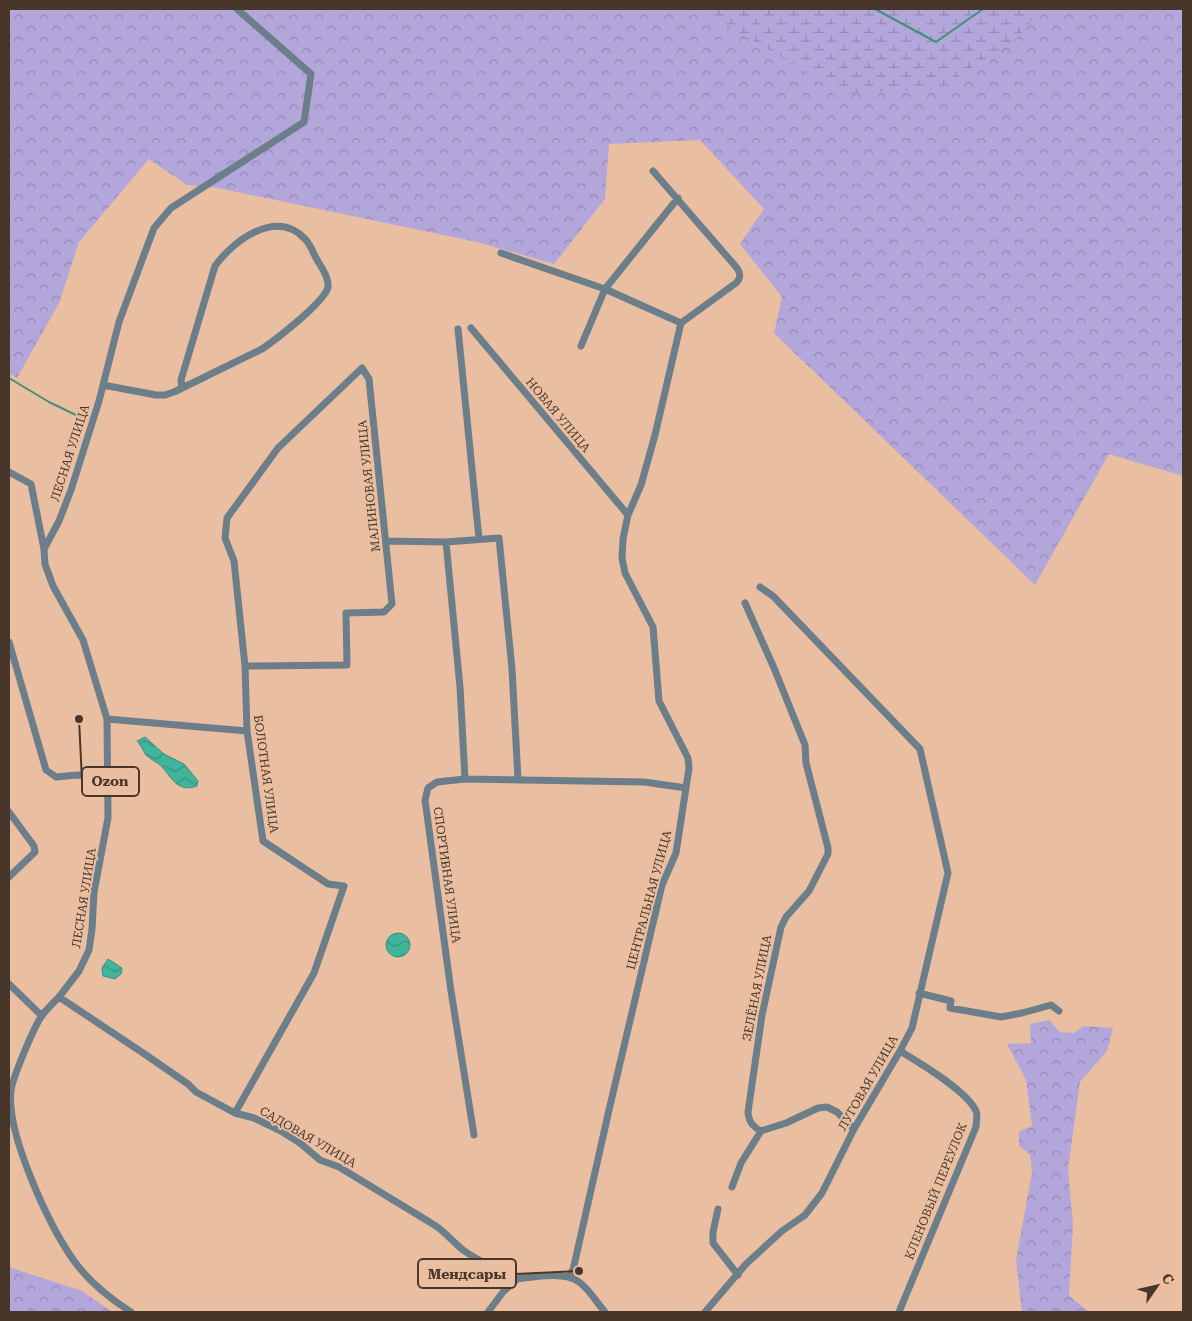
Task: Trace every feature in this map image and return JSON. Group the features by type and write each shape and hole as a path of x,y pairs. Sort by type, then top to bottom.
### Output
{"street":[{"name":"ЛЕСНАЯ УЛИЦА","path":"59,997 79,971 89,950 94,892 108,818 107,719 83,640 53,586 45,564 44,549 59,521 71,490 103,385 119,322 154,228 171,208 304,122 311,74 237,9"},
{"path":"628,515 641,485 655,436 681,323 740,279 740,273 653,171"},
{"path":"581,346 605,289 678,198"},
{"path":"103,385 165,395 182,388 268,345 324,296 328,286 326,276 305,239 294,230 280,227 264,227 250,234 222,256 215,266 181,380 182,388"},
{"path":"501,254 605,289 681,323"},
{"name":"НОВАЯ УЛИЦА","path":"471,328 628,515"},
{"path":"458,329 479,539"},
{"name":"МАЛИНОВАЯ УЛИЦА","path":"227,518 278,448 362,368 369,379 392,604 384,612 346,613 348,664 245,666"},
{"path":"9,472 31,484 44,549"},
{"name":"ЦЕНТРАЛЬНАЯ УЛИЦА","path":"571,1273 660,892 676,853 689,776 688,758 659,701 653,627 625,573 622,558 623,539 628,515"},
{"name":"БОЛОТНАЯ УЛИЦА","path":"227,518 224,538 234,561 245,666 247,731 264,841 328,884 344,886 314,973 235,1113"},
{"path":"386,540 446,542 499,538 512,669 518,779"},
{"path":"446,542 460,687 464,779"},
{"name":"ЛУГОВАЯ УЛИЦА","path":"705,1312 746,1264 772,1240 805,1215 822,1193 854,1129 912,1028 948,873 920,749 773,596 760,587"},
{"name":"ЗЕЛЁНАЯ УЛИЦА","path":"745,603 806,745 806,763 828,848 828,854 809,891 783,922 772,964 762,1015 748,1112 749,1121 753,1127 761,1131"},
{"path":"9,642 46,770 56,777 77,775 108,777"},
{"path":"107,719 247,731"},
{"name":"СПОРТИВНАЯ УЛИЦА","path":"474,1135 451,991 425,800 426,792 431,785 437,782 464,779 644,782 686,788"},
{"path":"9,812 34,846 35,852 9,877"},
{"path":"9,984 42,1016"},
{"path":"919,993 952,1001 950,1008 1001,1017 1022,1014 1051,1005 1059,1011"},
{"path":"59,997 42,1016 19,1066 10,1090 11,1121 51,1223 72,1259 95,1285 131,1312"},
{"name":"САДОВАЯ УЛИЦА","path":"59,997 146,1054 188,1084 196,1092 235,1113 254,1118 281,1131 320,1160 339,1167 436,1226 478,1260 516,1279"},
{"name":"КЛЕНОВЫЙ ПЕРЕУЛОК","path":"899,1312 976,1127 977,1114 971,1102 961,1093 900,1051"},
{"path":"732,1187 741,1163 761,1131 786,1123 818,1108 827,1107 837,1112 854,1129"},
{"path":"718,1208 713,1232 713,1243 738,1275"},
{"path":"488,1312 503,1292 516,1279 571,1273 605,1312"}],"green space":[{"path":"9,9 1183,9 1183,476 1109,454 1035,585 774,333 782,297 740,244 764,209 700,140 609,144 605,199 554,264 477,242 218,188 187,185 149,159 79,242 59,303 17,378 9,373"},
{"path":"700,9 1042,9 1015,40 939,89 843,94"},
{"path":"1049,1020 1060,1032 1074,1033 1083,1026 1113,1028 1107,1051 1080,1082 1068,1169 1073,1224 1069,1296 1089,1312 1022,1312 1016,1260 1032,1172 1030,1154 1019,1146 1019,1131 1032,1126 1026,1080 1007,1044 1031,1043 1030,1024"},
{"path":"9,1267 82,1291 112,1312 9,1312"}],"water":[{"path":"145,737 164,754 184,764 198,781 197,786 185,788 180,786 160,765 146,755 137,741"},
{"path":"398,933 403,934 409,940 409,950 403,956 398,957 393,956 387,950 386,945 387,940 393,934"},
{"path":"108,959 122,968 121,974 115,979 103,976 102,968"}],"waterway":[{"path":"875,9 936,42 983,9"},
{"path":"9,378 49,402 84,419"}],"place":[{"name":"Ozon","path":"79,719"},
{"name":"Мендсары","path":"579,1271"}]}
